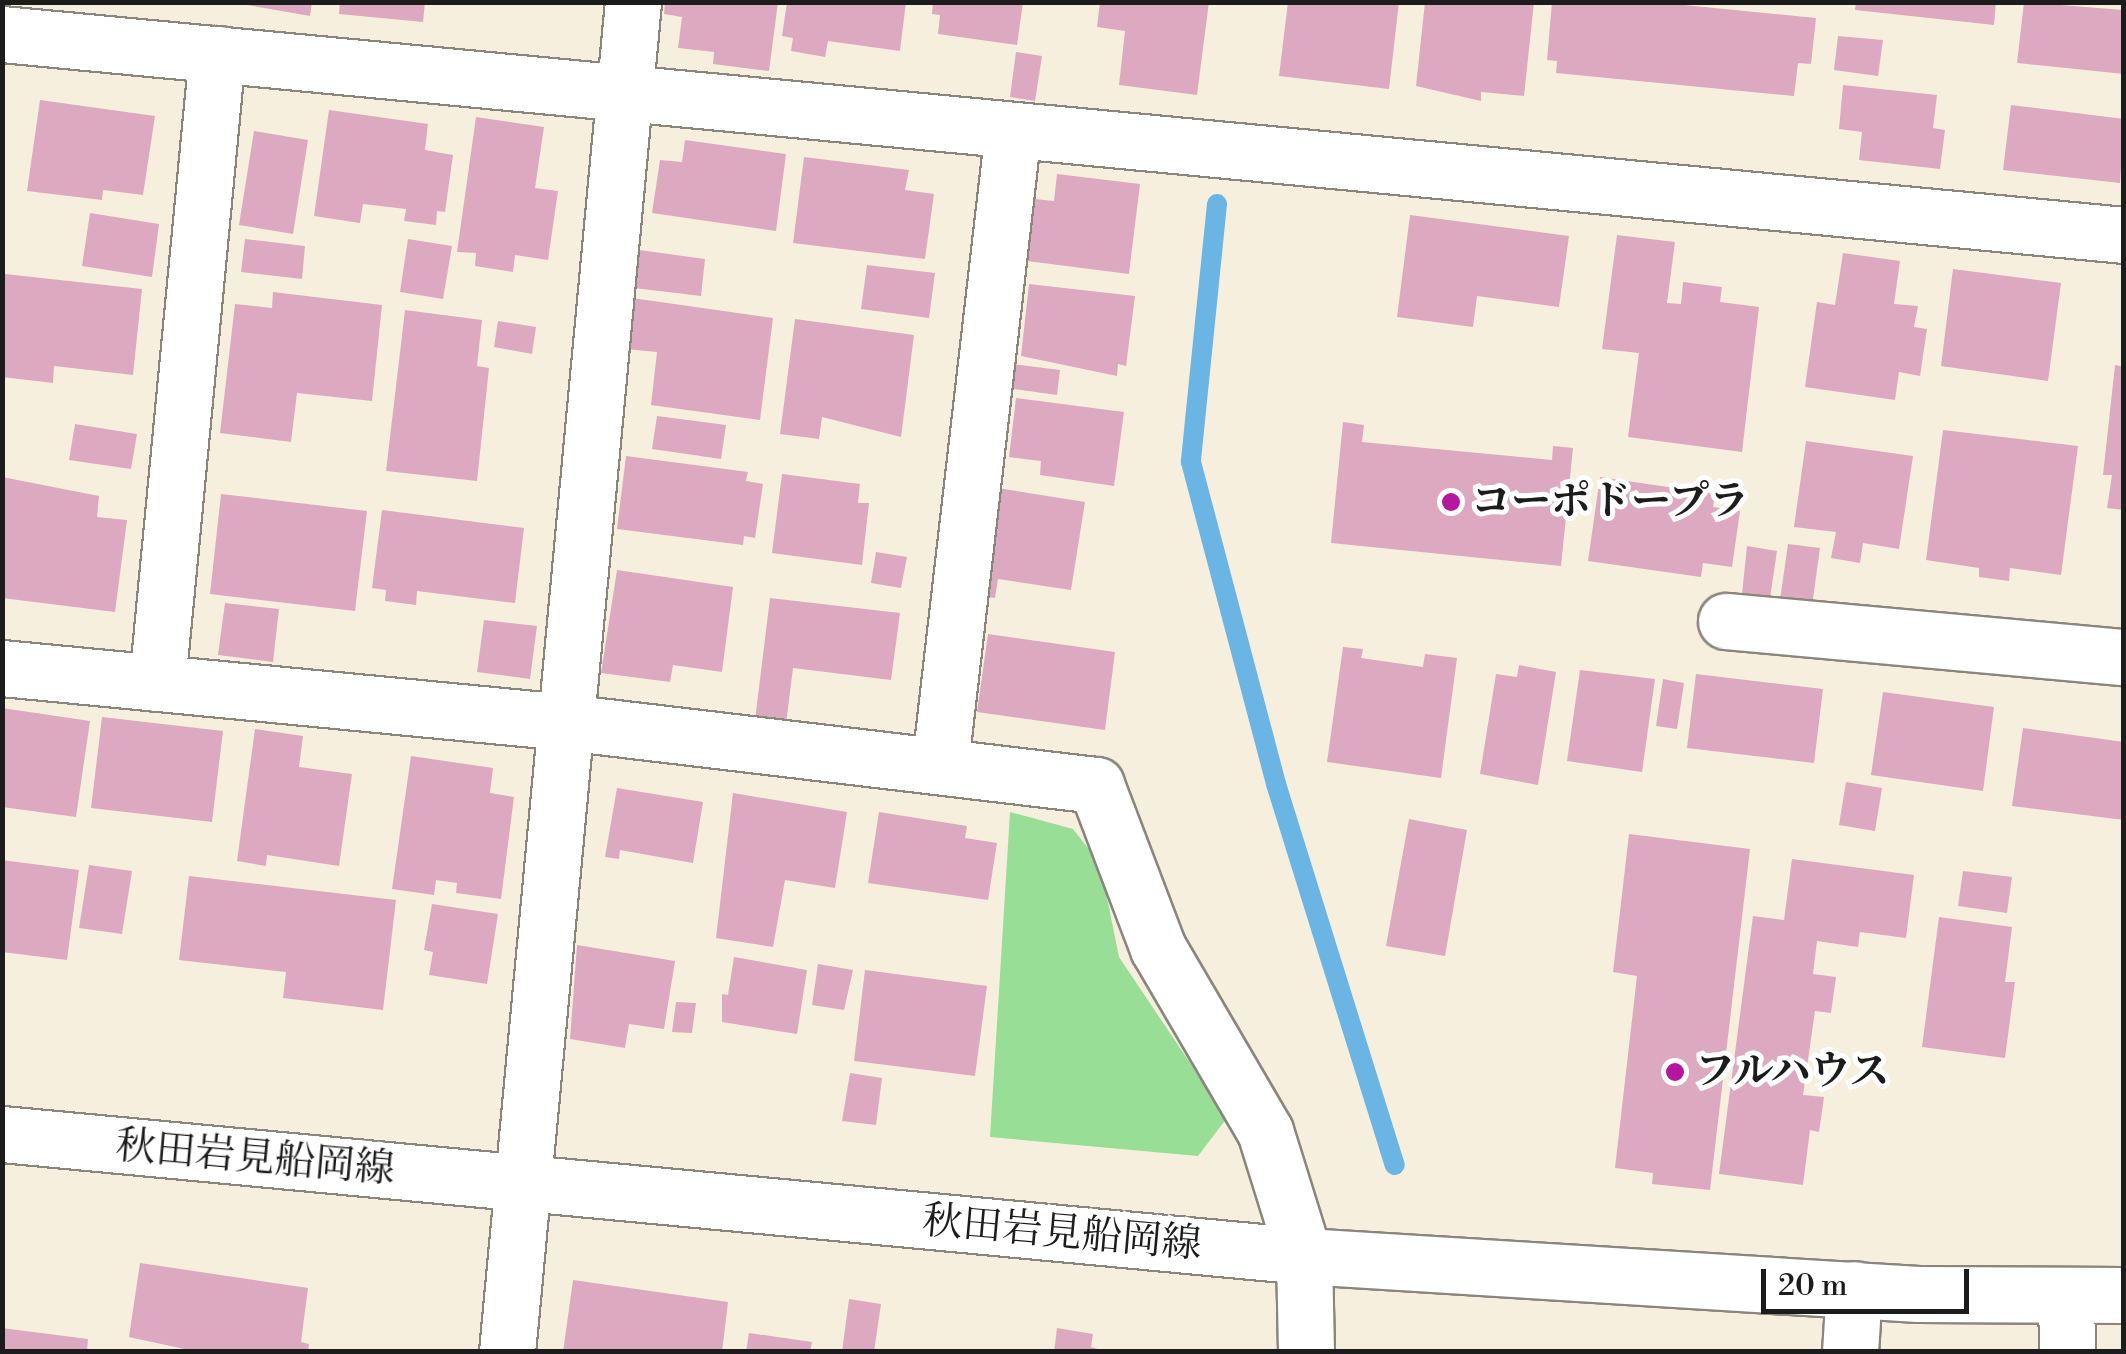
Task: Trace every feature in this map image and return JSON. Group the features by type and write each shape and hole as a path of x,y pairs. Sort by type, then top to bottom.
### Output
{"street":[{"path":"508,1352 633,2"},
{"path":"2,34 2124,235"},
{"path":"157,683 217,54"},
{"path":"940,763 1013,130"},
{"path":"1726,621 2124,657"},
{"path":"2,668 565,722 940,763 1096,785 1158,948 1265,1130 1304,1256 1306,1352"},
{"name":"秋田岩見船岡線","path":"2,1134 1304,1256 1854,1290 2124,1296"},
{"path":"1850,1352 1854,1290"},
{"path":"2066,1295 2067,1352"}],"green space":[{"path":"1010,812 1073,829 1100,863 1119,957 1227,1118 1198,1156 990,1137"}],"building":[{"path":"230,2 312,2 310,16"},
{"path":"340,2 425,2 423,22 339,14"},
{"path":"665,2 778,2 769,71 713,64 714,52 678,48 682,17 664,14"},
{"path":"787,2 906,2 900,51 828,41 825,57 791,51 793,38 782,36"},
{"path":"933,2 1023,2 1017,45 938,34 940,15 932,14"},
{"path":"1100,2 1209,2 1197,95 1119,85 1125,31 1097,27"},
{"path":"1288,2 1399,2 1389,89 1279,76"},
{"path":"1425,2 1534,2 1524,96 1481,92 1481,101 1416,86"},
{"path":"1552,2 1654,2 1816,18 1811,64 1798,63 1794,96 1556,73 1557,61 1547,60"},
{"path":"1856,2 1996,2 1994,25 1855,10"},
{"path":"2024,2 2124,10 2124,74 2017,63"},
{"path":"1838,36 1883,40 1878,76 1834,70"},
{"path":"1016,52 1042,56 1035,101 1010,97"},
{"path":"1843,85 1937,95 1933,128 1945,130 1940,169 1859,160 1862,132 1839,129"},
{"path":"40,100 155,116 143,195 103,190 102,200 27,191"},
{"path":"2011,105 2124,119 2120,183 2003,170"},
{"path":"329,110 428,124 425,150 453,155 445,212 437,211 436,225 404,221 406,209 363,204 360,223 314,216"},
{"path":"476,117 544,127 535,188 558,191 548,260 515,255 513,272 475,266 476,253 457,252"},
{"path":"254,131 308,140 293,234 239,225"},
{"path":"685,140 786,154 776,231 652,213 660,160 682,162"},
{"path":"804,157 909,170 905,190 934,194 925,259 793,243"},
{"path":"1057,174 1140,184 1129,274 1027,261 1035,199 1054,201"},
{"path":"90,213 159,224 152,277 82,266"},
{"path":"1410,215 1569,236 1559,307 1477,296 1473,327 1397,317"},
{"path":"1617,235 1675,242 1667,303 1681,304 1683,282 1722,287 1720,302 1759,307 1742,452 1628,437 1639,353 1602,349"},
{"path":"245,239 305,246 302,279 241,272"},
{"path":"408,239 452,246 443,299 400,292"},
{"path":"639,250 705,259 701,296 634,288"},
{"path":"1843,253 1900,261 1894,304 1918,306 1914,327 1927,329 1920,376 1899,372 1895,400 1805,387 1817,302 1835,305"},
{"path":"867,265 935,273 929,318 861,309"},
{"path":"1953,269 2061,283 2048,381 1941,366"},
{"path":"5,274 142,289 133,375 54,366 53,383 2,377"},
{"path":"1029,284 1135,296 1126,366 1118,364 1117,376 1021,356"},
{"path":"273,292 382,305 372,401 297,393 291,442 220,433 235,304 272,308"},
{"path":"632,298 773,318 760,420 651,405 657,352 625,349"},
{"path":"405,310 482,320 477,366 489,368 477,481 386,471"},
{"path":"795,319 914,335 901,437 822,417 819,439 780,434"},
{"path":"498,321 536,327 532,354 494,347"},
{"path":"1003,363 1060,370 1057,395 999,387"},
{"path":"2115,365 2124,367 2124,510 2107,508 2112,475 2103,475"},
{"path":"1016,398 1124,412 1114,486 1040,475 1041,461 1009,457"},
{"path":"657,416 726,425 721,459 652,449"},
{"name":"コーポドープラ","path":"1343,422 1364,425 1362,442 1552,460 1553,446 1573,448 1561,566 1331,543"},
{"path":"75,424 137,434 131,469 69,460"},
{"path":"1943,430 2078,446 2061,575 2010,568 2009,581 1979,577 1979,568 1926,560"},
{"path":"1806,441 1913,456 1899,549 1863,543 1860,563 1831,558 1836,532 1794,527"},
{"path":"626,456 748,472 746,481 763,484 755,538 744,536 743,545 617,529"},
{"path":"782,474 860,484 858,503 869,503 862,565 772,553"},
{"path":"2,477 99,496 97,517 127,520 115,612 2,598"},
{"path":"1600,477 1715,494 1713,507 1740,511 1732,567 1703,563 1701,577 1588,561"},
{"path":"998,488 1085,502 1071,590 998,579 995,598 981,596"},
{"path":"221,494 367,511 355,611 210,594"},
{"path":"382,510 524,528 515,603 417,591 416,605 385,601 386,590 372,588"},
{"path":"1788,544 1820,548 1812,606 1780,600"},
{"path":"1747,546 1777,551 1770,598 1742,594"},
{"path":"876,552 907,557 901,588 871,583"},
{"path":"617,570 733,587 722,672 673,665 670,682 601,673"},
{"path":"770,598 900,613 891,680 793,668 786,724 755,720"},
{"path":"225,603 279,609 273,662 218,655"},
{"path":"484,620 537,626 530,679 477,672"},
{"path":"988,634 1115,652 1105,730 977,712"},
{"path":"1343,647 1363,649 1361,658 1423,667 1425,654 1457,658 1441,778 1327,762"},
{"path":"1519,665 1556,672 1538,785 1480,774 1496,674 1517,677"},
{"path":"1580,670 1655,679 1642,772 1567,761"},
{"path":"1696,674 1823,689 1814,763 1687,748"},
{"path":"1663,679 1684,683 1677,729 1656,726"},
{"path":"1883,692 1994,707 1983,791 1871,775"},
{"path":"2,708 90,721 76,817 2,807"},
{"path":"102,717 223,731 212,822 91,808"},
{"path":"2023,728 2124,742 2124,820 2012,806"},
{"path":"255,729 303,736 299,767 352,774 339,866 267,855 266,866 237,861"},
{"path":"411,756 493,768 490,793 514,797 501,899 456,893 457,883 436,880 434,895 392,889"},
{"path":"1846,782 1882,788 1875,831 1839,825"},
{"path":"617,788 703,802 693,863 620,850 619,859 605,857"},
{"path":"733,793 847,812 835,888 785,880 773,947 716,938"},
{"path":"879,812 967,826 965,838 997,843 988,900 868,883"},
{"path":"1409,819 1467,830 1445,956 1386,946"},
{"name":"フルハウス","path":"1629,834 1750,849 1710,1190 1652,1184 1653,1173 1615,1168 1637,976 1613,972"},
{"path":"1792,859 1914,875 1906,938 1860,932 1858,947 1817,941 1813,974 1836,977 1831,1013 1815,1011 1803,1095 1824,1097 1819,1132 1810,1130 1803,1185 1719,1174 1753,916 1784,920"},
{"path":"2,860 79,870 67,960 2,952"},
{"path":"89,865 132,871 122,934 79,928"},
{"path":"1963,871 2012,877 2007,913 1958,906"},
{"path":"189,876 396,900 383,1010 283,998 286,972 179,960"},
{"path":"432,904 498,914 487,984 429,975 433,952 424,950"},
{"path":"1939,917 2012,927 2005,982 2015,982 2005,1058 1922,1047"},
{"path":"577,945 675,961 664,1029 629,1024 625,1048 570,1039"},
{"path":"734,957 807,970 797,1034 722,1022 722,994 728,995"},
{"path":"818,964 853,970 844,1010 812,1005"},
{"path":"865,970 987,986 975,1076 854,1061"},
{"path":"676,1002 696,1003 692,1033 672,1032"},
{"path":"850,1073 882,1078 876,1125 842,1121"},
{"path":"140,1263 308,1288 301,1342 309,1344 308,1352 198,1352 129,1337"},
{"path":"573,1280 728,1302 722,1352 563,1352"},
{"path":"849,1299 881,1304 874,1352 842,1352"},
{"path":"2,1328 88,1339 87,1352 2,1352"},
{"path":"1057,1328 1093,1334 1091,1347 1108,1352 1054,1352"},
{"path":"749,1333 812,1342 810,1352 746,1352"}],"waterway":[{"path":"1217,204 1191,462 1276,784 1395,1165"}],"place":[{"name":"コーポドープラ","path":"1451,502"},
{"name":"フルハウス","path":"1675,1072"}]}
